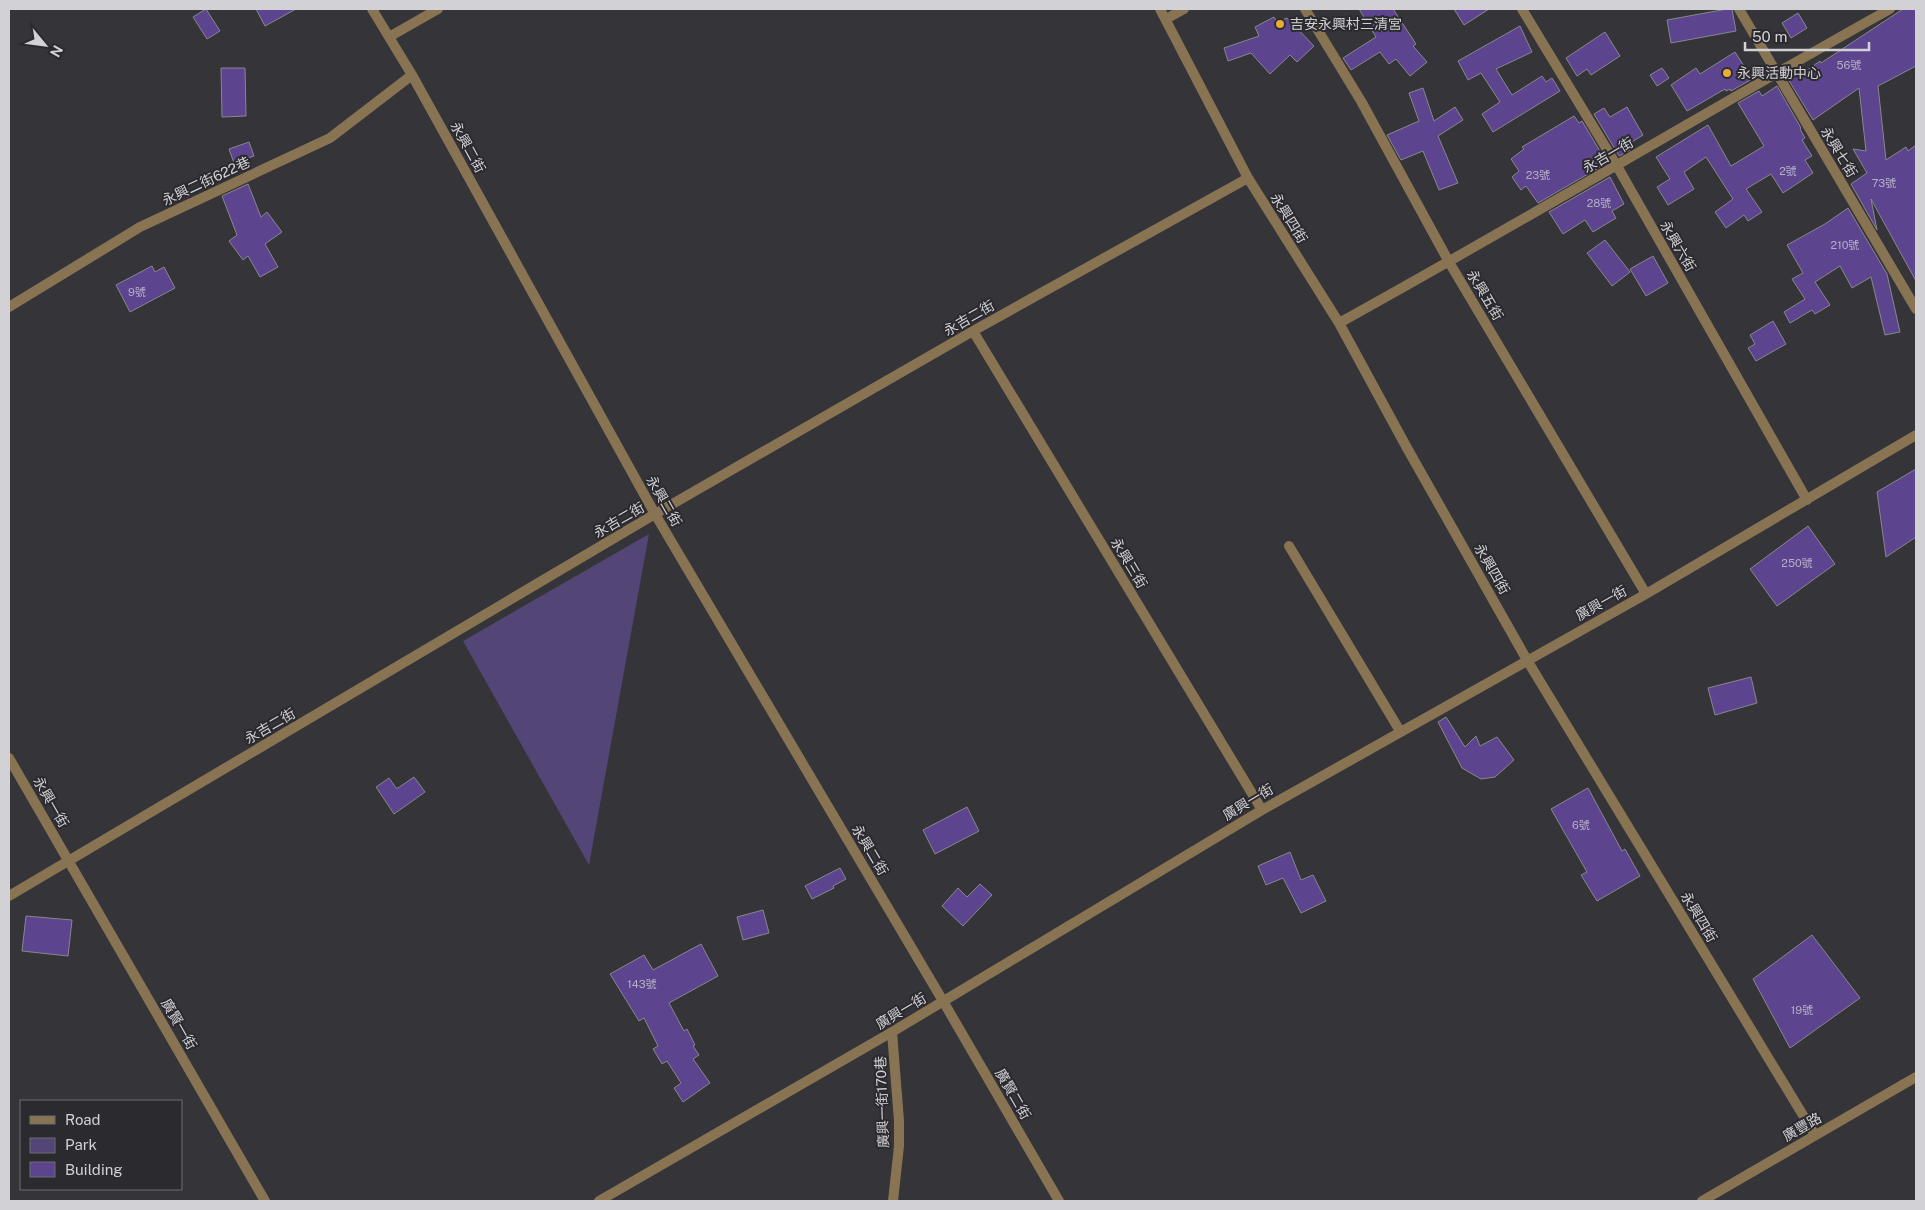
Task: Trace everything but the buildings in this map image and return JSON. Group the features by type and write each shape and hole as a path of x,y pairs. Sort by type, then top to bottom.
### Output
{"street":[{"name":"永興二街","path":"372,9 412,75 656,514 943,1001"},
{"path":"389,37 438,9"},
{"name":"永興四街","path":"1160,9 1248,178 1339,323 1412,457 1527,660 1815,1135"},
{"path":"1166,19 1184,9"},
{"name":"永興五街","path":"1305,9 1361,101 1449,262 1646,594"},
{"name":"永興六街","path":"1522,9 1617,166 1807,500"},
{"name":"永興七街","path":"1738,9 1916,309"},
{"name":"永吉一街","path":"1339,323 1890,9"},
{"name":"永興二街622巷","path":"9,307 140,227 330,138 412,75"},
{"name":"永吉二街","path":"9,896 656,514 973,331 1248,178"},
{"name":"永興三街","path":"973,331 1262,810"},
{"name":"廣興一街","path":"599,1201 892,1032 1262,810 1400,730 1646,594 1916,436"},
{"path":"1289,546 1400,730"},
{"name":"永興一街","path":"9,758 69,860"},
{"name":"廣賢一街","path":"69,860 265,1201"},
{"name":"廣賢二街","path":"943,1001 1059,1201"},
{"name":"廣興一街170巷","path":"892,1032 899,1115 899,1146 893,1201"},
{"name":"廣豐路","path":"1702,1201 1916,1077"}],"green space":[{"path":"649,534 589,865 463,641"}],"place":[{"name":"吉安永興村三清宮","path":"1280,24"},
{"name":"永興活動中心","path":"1727,73"}]}
